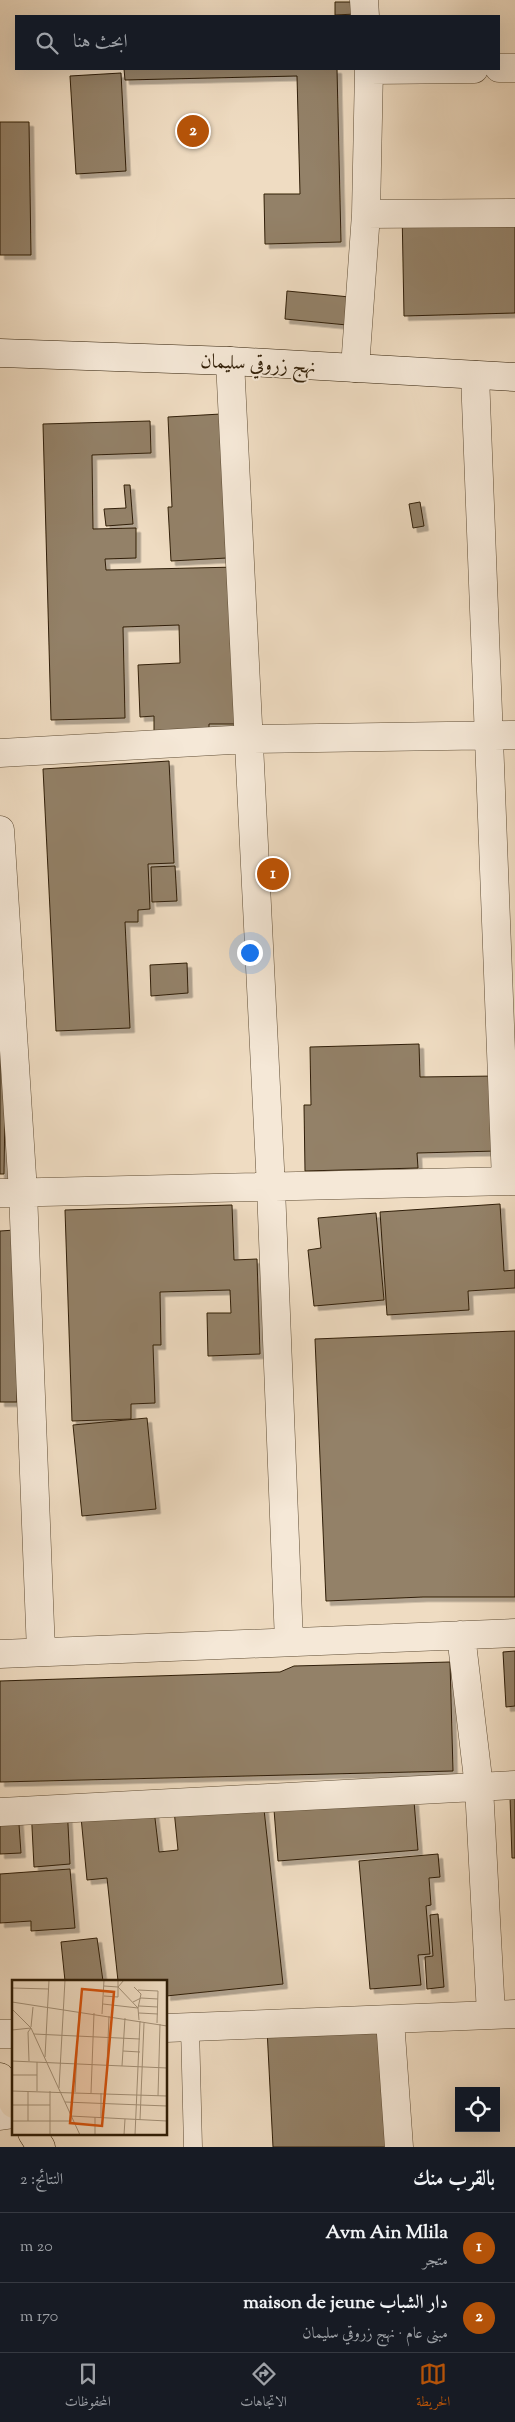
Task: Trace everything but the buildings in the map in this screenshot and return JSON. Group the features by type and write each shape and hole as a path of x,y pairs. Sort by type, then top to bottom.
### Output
{"main road":[{"path":"0,2077 12,2100"},
{"path":"33,2134 41,2147"}],"street":[{"path":"364,0 365,15"},
{"path":"500,68 515,68"},
{"path":"355,368 366,214 369,70"},
{"path":"366,214 515,214"},
{"name":"نهج زروقي سليمان","path":"0,353 230,361 515,377"},
{"path":"230,361 271,1188 289,1642"},
{"path":"11,1193 511,1181 502,735 475,375"},
{"path":"0,753 249,739 502,735"},
{"path":"0,830 11,1193 41,1652"},
{"path":"0,1654 515,1633"},
{"path":"178,2028 503,2014 461,1635"},
{"path":"0,1812 515,1785"},
{"path":"390,2020 399,2147"}],"lane":[{"path":"178,2028 193,2147"}],"place":[{"name":"دار الشباب maison de jeune","path":"193,131"},
{"name":"Avm Ain Mlila","path":"273,874"}]}
